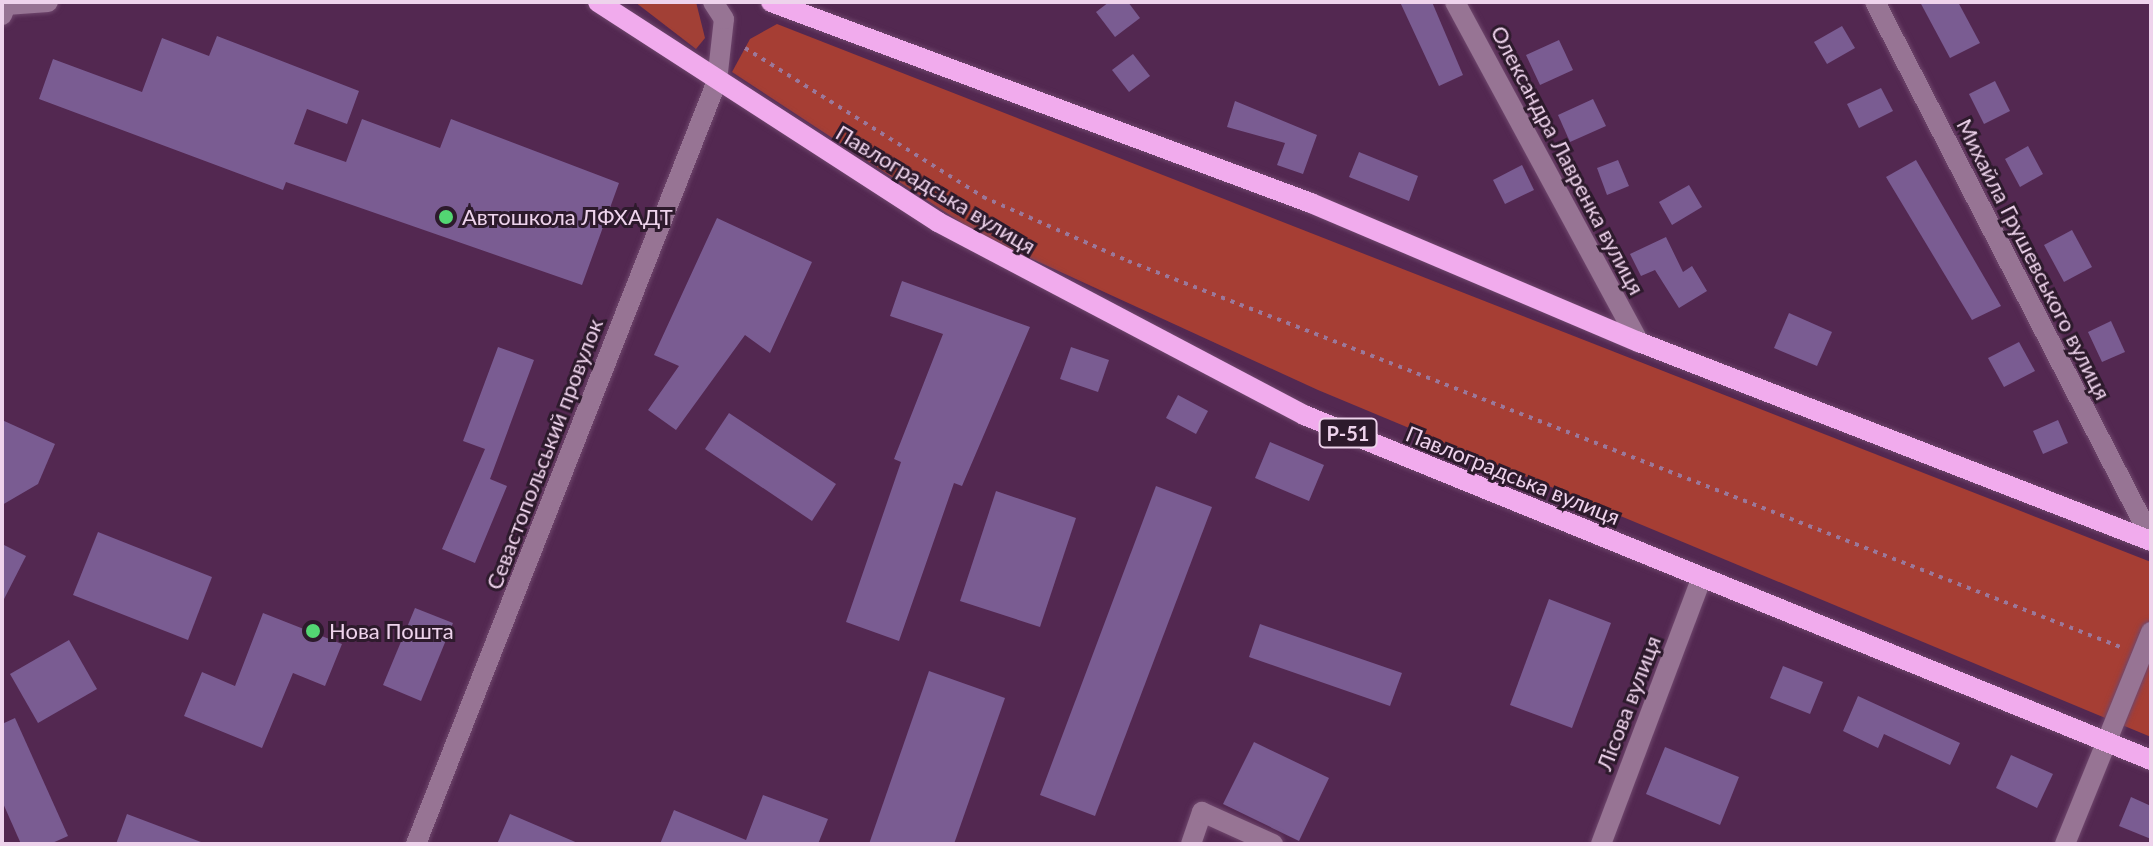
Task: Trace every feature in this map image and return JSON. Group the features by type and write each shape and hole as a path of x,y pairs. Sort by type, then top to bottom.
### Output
{"main road":[{"name":"Павлоградська вулиця","path":"598,2 938,222 1102,315 1304,415 2151,760"},
{"path":"771,2 1311,203 1639,342 2151,540"}],"street":[{"path":"2,15 6,5 48,2"},
{"name":"Севастопольський провулок","path":"416,844 717,81 724,19 713,2"},
{"name":"Олександра Лавренка вулиця","path":"1455,2 1639,342"},
{"name":"Михайла Грушевського вулиця","path":"1875,2 2151,540"},
{"name":"Лісова вулиця","path":"1601,844 1701,579"},
{"path":"2065,844 2151,632"},
{"path":"1191,844 1202,812 1273,844"}],"path":[{"path":"745,48 983,197 1128,261 2141,655"}],"shaded area":[{"path":"635,2 696,2 705,38 696,49"},
{"path":"777,24 2151,562 2151,737 1318,390 980,235 732,72 750,39"}],"building":[{"path":"1109,2 1128,2 1140,18 1115,37 1096,12"},
{"path":"1400,2 1432,2 1463,75 1439,86"},
{"path":"1920,2 1958,2 1980,43 1950,58"},
{"path":"1842,26 1855,48 1827,64 1814,42"},
{"path":"217,36 359,91 347,124 307,109 294,144 346,162 362,119 440,148 451,119 619,183 582,285 286,182 283,190 39,99 53,59 142,92 162,38 209,56"},
{"path":"1559,40 1573,70 1540,85 1526,55"},
{"path":"1133,54 1150,76 1129,92 1112,70"},
{"path":"1995,81 2010,111 1984,124 1969,94"},
{"path":"1881,88 1893,111 1859,128 1847,104"},
{"path":"1593,99 1606,126 1570,142 1558,115"},
{"path":"1235,101 1317,135 1303,174 1277,165 1285,143 1227,127"},
{"path":"2028,146 2043,174 2020,187 2005,159"},
{"path":"1359,152 1418,176 1409,201 1349,177"},
{"path":"1618,160 1629,186 1607,195 1597,168"},
{"path":"1916,160 2001,306 1972,320 1886,177"},
{"path":"1522,165 1534,190 1505,204 1493,180"},
{"path":"1689,185 1702,207 1672,225 1659,202"},
{"path":"717,218 812,262 770,353 745,335 676,430 648,410 679,366 654,355"},
{"path":"2072,230 2092,267 2064,282 2044,245"},
{"path":"1666,237 1683,272 1692,266 1707,291 1679,308 1655,270 1641,276 1630,254"},
{"path":"902,281 1030,327 962,486 954,483 899,641 846,622 901,462 894,459 943,334 890,316"},
{"path":"1789,313 1832,332 1817,366 1774,348"},
{"path":"2111,321 2125,352 2102,362 2088,332"},
{"path":"2019,342 2035,371 2004,387 1988,358"},
{"path":"498,347 534,360 490,479 507,486 475,563 442,549 485,449 463,441"},
{"path":"1071,347 1109,360 1098,392 1060,379"},
{"path":"1178,395 1208,411 1196,434 1166,418"},
{"path":"729,413 836,484 812,521 705,449"},
{"path":"2,420 55,444 38,484 2,505"},
{"path":"2058,420 2068,443 2043,454 2033,431"},
{"path":"1270,442 1324,465 1309,501 1255,478"},
{"path":"1156,486 1212,507 1095,816 1040,795"},
{"path":"996,491 1076,518 1040,627 960,601"},
{"path":"98,532 212,577 188,640 73,595"},
{"path":"2,544 26,556 2,603"},
{"path":"1549,599 1611,623 1572,728 1510,705"},
{"path":"415,608 453,623 421,701 383,685"},
{"path":"263,613 342,644 325,686 293,673 262,748 184,716 202,672 235,686"},
{"path":"1260,624 1402,673 1390,706 1249,657"},
{"path":"69,640 97,689 38,723 10,674"},
{"path":"1783,666 1823,682 1810,714 1770,698"},
{"path":"929,671 1005,698 954,844 869,844"},
{"path":"1858,696 1960,743 1950,765 1884,734 1878,748 1843,731"},
{"path":"15,718 68,836 50,844 21,844 2,801 2,724"},
{"path":"1254,742 1329,778 1299,841 1223,804"},
{"path":"1665,747 1739,777 1720,825 1646,794"},
{"path":"2011,755 2053,774 2037,808 1996,788"},
{"path":"763,795 828,819 818,844 660,844 674,810 746,840"},
{"path":"2131,797 2151,806 2151,839 2119,826"},
{"path":"127,814 201,842 201,844 116,844"},
{"path":"510,814 580,844 497,844"}],"place":[{"name":"Автошкола ЛФХАДТ","path":"446,217"},
{"name":"Нова Пошта","path":"313,631"}]}
